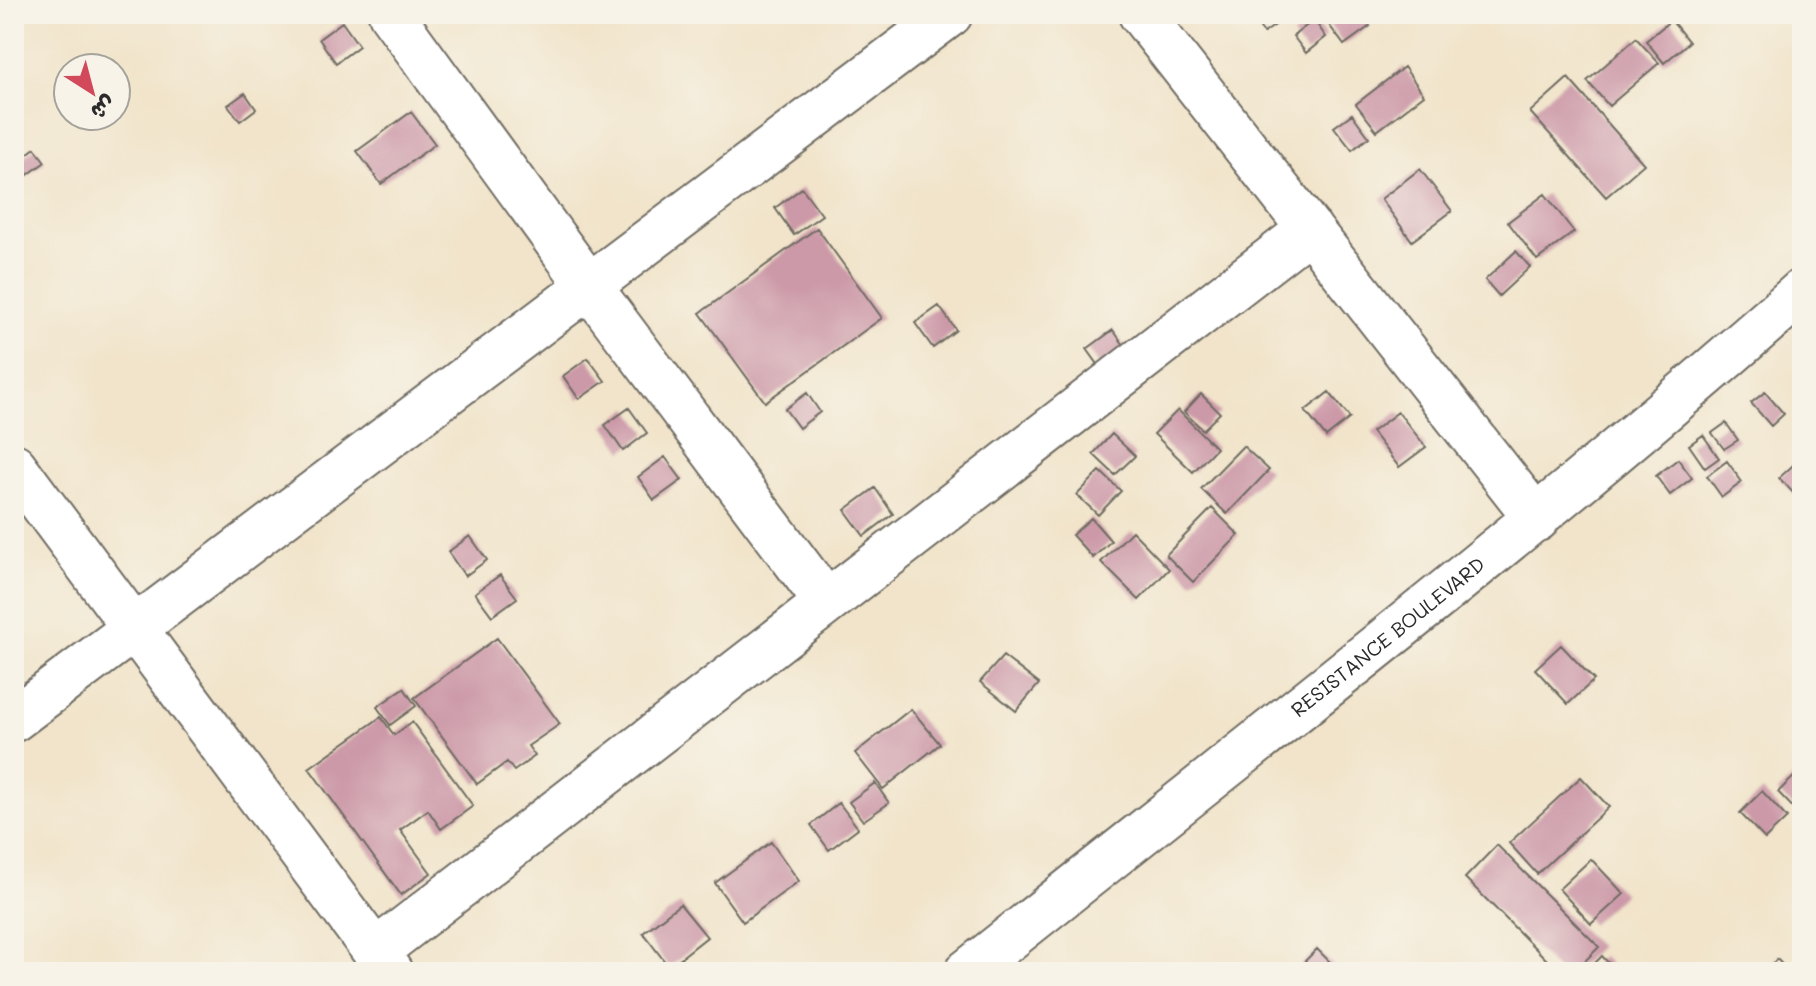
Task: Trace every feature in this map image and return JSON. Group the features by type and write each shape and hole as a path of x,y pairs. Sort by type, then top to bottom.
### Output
{"main road":[{"path":"391,14 589,286 826,602"},
{"path":"14,719 950,14"},
{"path":"1141,14 1537,519"},
{"path":"14,466 383,962 826,602 1310,229"},
{"name":"RESISTANCE BOULEVARD","path":"978,969 1537,519 1679,400 1802,291"}],"building":[{"path":"1249,14 1286,14 1288,16 1264,33"},
{"path":"1321,14 1361,14 1370,26 1344,45"},
{"path":"1314,20 1326,37 1306,53 1293,36"},
{"path":"1671,20 1689,42 1664,63 1646,41"},
{"path":"342,22 359,46 336,63 319,39"},
{"path":"1636,38 1659,63 1609,106 1587,81"},
{"path":"1404,67 1424,95 1377,131 1356,104"},
{"path":"1568,78 1644,164 1606,197 1530,112"},
{"path":"245,93 256,109 240,121 228,105"},
{"path":"411,112 435,144 381,184 357,151"},
{"path":"1352,114 1369,137 1352,150 1334,127"},
{"path":"35,148 45,162 14,185 14,164"},
{"path":"1420,169 1452,211 1412,241 1381,199"},
{"path":"802,188 822,215 794,235 775,208"},
{"path":"1545,194 1574,232 1537,260 1508,222"},
{"path":"817,228 882,318 765,402 700,313"},
{"path":"1516,251 1530,267 1499,296 1485,280"},
{"path":"939,306 956,330 933,348 915,323"},
{"path":"1113,330 1126,348 1100,367 1087,349"},
{"path":"588,358 605,381 579,399 563,376"},
{"path":"1329,392 1350,418 1326,437 1305,411"},
{"path":"1765,392 1784,414 1771,426 1751,403"},
{"path":"807,393 820,412 799,428 785,409"},
{"path":"1201,394 1220,413 1203,430 1184,412"},
{"path":"629,408 647,433 623,451 605,425"},
{"path":"1178,410 1216,448 1193,472 1154,434"},
{"path":"1398,412 1426,447 1399,467 1372,432"},
{"path":"1726,423 1738,440 1724,449 1712,433"},
{"path":"1112,434 1135,456 1115,475 1093,454"},
{"path":"1703,435 1719,458 1705,468 1689,445"},
{"path":"1243,446 1269,470 1227,514 1201,489"},
{"path":"665,457 682,480 654,500 638,477"},
{"path":"1802,457 1802,502 1779,478"},
{"path":"1678,459 1692,478 1670,495 1656,476"},
{"path":"1727,461 1742,482 1722,497 1707,476"},
{"path":"1100,471 1121,491 1098,515 1077,495"},
{"path":"875,488 893,514 864,536 845,510"},
{"path":"1212,508 1239,535 1193,582 1166,555"},
{"path":"1091,518 1111,541 1093,558 1072,535"},
{"path":"1132,531 1169,569 1139,600 1101,562"},
{"path":"470,536 487,560 465,576 448,552"},
{"path":"500,575 517,598 492,616 475,593"},
{"path":"497,638 560,724 528,746 535,756 514,771 507,762 477,784 414,698"},
{"path":"1561,645 1594,680 1568,704 1535,669"},
{"path":"1003,656 1039,684 1016,711 980,682"},
{"path":"404,688 416,706 390,725 377,707"},
{"path":"911,709 940,744 883,789 855,753"},
{"path":"381,717 394,735 412,722 473,806 441,829 428,810 400,830 431,873 401,895 309,768"},
{"path":"1802,769 1802,817 1778,792"},
{"path":"1581,777 1609,807 1537,874 1509,843"},
{"path":"875,783 889,803 863,821 849,802"},
{"path":"1762,791 1787,818 1765,839 1740,813"},
{"path":"839,803 858,828 829,850 811,825"},
{"path":"771,842 799,881 743,922 715,883"},
{"path":"1497,845 1599,947 1574,972 1559,972 1465,878"},
{"path":"1591,859 1624,894 1591,924 1559,889"},
{"path":"680,904 707,937 669,967 643,933"},
{"path":"1317,949 1340,972 1294,972"},
{"path":"1602,956 1617,972 1586,972"},
{"path":"1777,959 1789,972 1764,972"}]}
